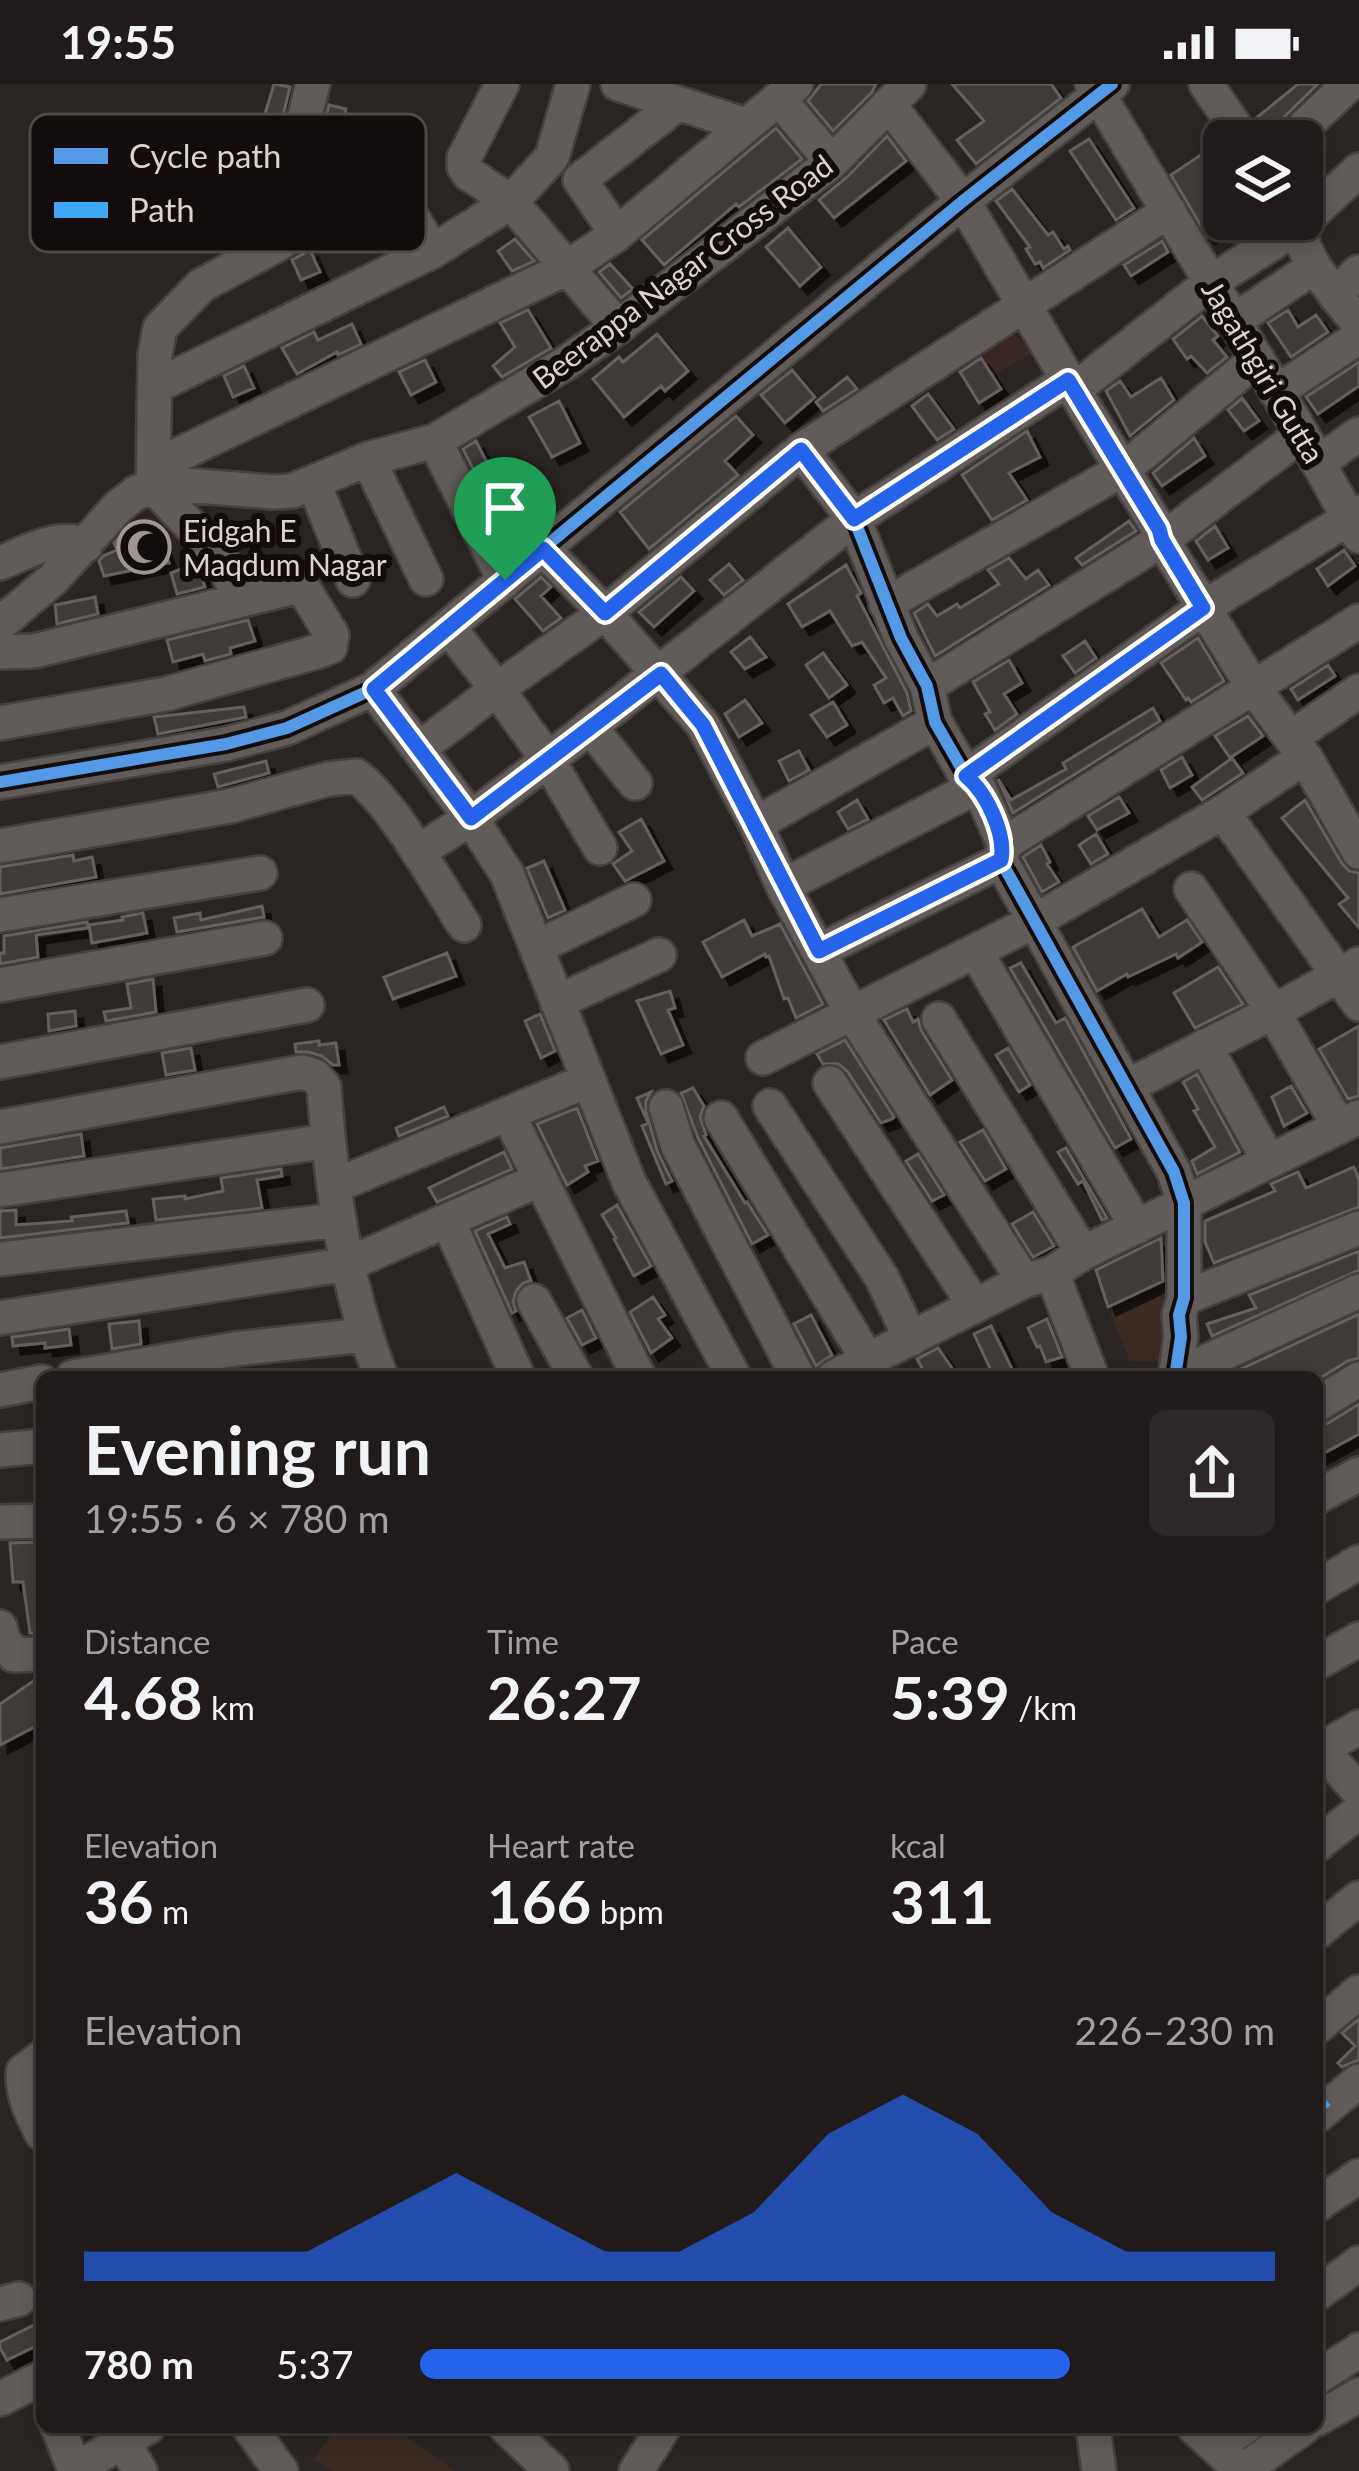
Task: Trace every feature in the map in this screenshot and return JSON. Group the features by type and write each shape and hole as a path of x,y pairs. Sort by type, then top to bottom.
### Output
{"street":[{"path":"306,114 313,84"},
{"path":"502,84 464,158 464,167 511,202 618,326"},
{"path":"155,386 433,251 511,202 552,158 572,84"},
{"path":"618,84 746,125"},
{"path":"1311,120 1349,84"},
{"path":"0,782 247,738 287,728 374,689 1100,87"},
{"name":"Jagathgiri Gutta","path":"1100,87 1210,282 1356,521"},
{"path":"1219,89 1234,120"},
{"path":"0,624 53,579 118,507 154,476 567,268 617,234 787,92 832,162"},
{"path":"900,95 1203,608 1253,687 1299,747 1359,852"},
{"name":"Beerappa Nagar Cross Road","path":"154,476 171,484 292,491 368,459 435,441 563,365 618,326 832,162 900,95"},
{"path":"580,180 676,105"},
{"path":"552,158 580,180 617,234"},
{"path":"1323,199 1359,170"},
{"path":"419,749 605,613 801,450 1169,211"},
{"path":"426,240 433,251"},
{"path":"418,852 471,818 661,674 854,519 1071,385 1270,240"},
{"path":"1302,240 1314,267 1347,284 1359,325"},
{"path":"240,599 221,558 154,476 154,355 160,328 202,285 264,252"},
{"path":"1234,321 1314,267"},
{"path":"1276,392 1359,337"},
{"path":"886,604 1124,469 1257,359"},
{"path":"927,686 1310,449 1359,434"},
{"path":"435,441 505,580"},
{"path":"801,450 854,519 886,604 927,686 935,722 972,781 1033,922 1174,1172 1184,1203 1184,1298 1176,1371"},
{"path":"368,459 426,579"},
{"path":"314,484 352,580"},
{"path":"783,886 972,781 1203,608 1356,521"},
{"path":"0,563 55,541 86,545"},
{"path":"543,549 703,725 853,1013 1038,1277 1089,1371"},
{"path":"0,652 34,651 295,587 305,591 332,634 330,647 166,694 0,723"},
{"path":"819,951 1002,852 1359,621"},
{"path":"448,628 548,760 600,848"},
{"path":"374,689 507,874 629,1182 731,1371"},
{"path":"763,1058 1033,922 1223,812 1359,691"},
{"path":"756,824 935,722"},
{"path":"590,727 635,783"},
{"path":"0,846 230,806 328,779 357,776 418,852 464,925"},
{"path":"1126,1088 1273,1012 1352,982 1223,812"},
{"path":"0,915 260,873"},
{"path":"846,1371 1349,1122 1191,889"},
{"path":"537,947 634,900"},
{"path":"0,985 266,938"},
{"path":"976,952 1137,1227"},
{"path":"557,1002 659,956"},
{"path":"0,1062 307,1005"},
{"path":"940,1019 1083,1253"},
{"path":"1204,1046 1269,1161"},
{"path":"0,1127 302,1072 315,1076 324,1087 338,1220 364,1335 379,1371"},
{"path":"334,1186 590,1080"},
{"path":"830,1083 975,1306"},
{"path":"770,1106 882,1278 911,1339"},
{"path":"666,1107 678,1146 795,1371"},
{"path":"508,1114 636,1371"},
{"path":"721,1118 868,1360"},
{"path":"0,1190 328,1142"},
{"path":"0,1318 348,1264 541,1179"},
{"path":"0,1259 338,1220"},
{"path":"448,1221 515,1371"},
{"path":"1184,1298 1359,1228"},
{"path":"1186,1371 1359,1291"},
{"path":"534,1301 573,1371"},
{"path":"145,1371 240,1363 364,1335"},
{"path":"1323,1401 1359,1379"},
{"path":"0,1390 36,1383"},
{"path":"0,1450 36,1447"},
{"path":"1323,1494 1359,1474"},
{"path":"0,1522 36,1521"},
{"path":"1323,1583 1359,1562"},
{"path":"0,1627 14,1655 36,1654"},
{"path":"1323,1660 1359,1639"},
{"path":"1323,1745 1359,1726"},
{"path":"1323,1753 1359,1792"},
{"path":"1323,1840 1359,1811"},
{"path":"1323,1927 1359,1898"},
{"path":"1323,2022 1359,1992"},
{"path":"36,2062 23,2072 22,2081 36,2121"},
{"path":"1323,2105 1359,2080"},
{"path":"1323,2201 1359,2176"},
{"path":"1323,2290 1359,2263"},
{"path":"1323,2374 1359,2350"},
{"path":"0,2399 36,2383"},
{"path":"1323,2416 1359,2395"},
{"path":"60,2433 78,2468 137,2447"},
{"path":"253,2433 281,2471"},
{"path":"512,2433 552,2471"},
{"path":"636,2471 660,2433"},
{"path":"1094,2433 1099,2471"},
{"path":"1205,2437 1242,2471 1296,2433"}],"shaded area":[{"path":"1011,330 1033,353 992,376 978,347"},
{"path":"1174,1286 1172,1362 1130,1361 1110,1313"},
{"path":"333,2433 401,2433 455,2471 331,2471 314,2459"}],"building":[{"path":"274,84 290,87 283,114 265,114"},
{"path":"821,84 876,84 833,131 808,101"},
{"path":"952,84 1051,84 1061,98 976,164 957,140 984,121"},
{"path":"1298,84 1318,84 1281,120 1255,119"},
{"path":"329,105 346,109 345,114 327,114"},
{"path":"776,128 802,159 739,207 736,204 664,265 642,240"},
{"path":"887,136 906,161 834,218 819,200"},
{"path":"1089,139 1134,208 1116,220 1070,151"},
{"path":"1203,153 1203,229 1171,175"},
{"path":"1012,189 1048,235 1053,232 1064,249 1068,246 1070,250 1043,268 1040,262 1035,264 1026,249 1030,247 996,201"},
{"path":"788,228 821,267 800,286 766,247"},
{"path":"515,239 534,261 512,271 498,251"},
{"path":"1162,241 1168,252 1131,276 1124,265"},
{"path":"311,252 320,272 301,280 292,260"},
{"path":"610,264 633,289 621,298 599,272"},
{"path":"528,310 551,348 502,377 493,366 515,347 500,323"},
{"path":"1288,310 1298,327 1316,315 1328,332 1291,357 1268,323"},
{"path":"1202,316 1227,357 1207,373 1191,356 1187,359 1173,339"},
{"path":"352,324 361,344 297,374 282,348 314,332 318,340"},
{"path":"657,334 688,371 624,417 593,379"},
{"path":"981,358 1001,389 979,403 960,372"},
{"path":"425,360 436,382 411,395 399,372"},
{"path":"1359,362 1359,386 1318,414 1306,397"},
{"path":"244,366 254,388 233,397 224,376"},
{"path":"792,370 815,397 785,423 761,395"},
{"path":"847,377 857,389 823,411 816,402"},
{"path":"1161,378 1174,400 1130,436 1106,391 1120,381 1131,397"},
{"path":"928,394 954,429 937,440 912,406"},
{"path":"1242,398 1259,421 1244,431 1228,410"},
{"path":"559,401 580,443 552,457 529,417"},
{"path":"736,416 753,435 725,461 738,475 649,549 620,512"},
{"path":"1027,431 1040,457 1009,473 1027,500 992,520 962,475"},
{"path":"1194,438 1205,456 1162,486 1153,473"},
{"path":"476,441 499,486 485,493 463,449"},
{"path":"1129,521 1136,531 1082,565 1076,558"},
{"path":"154,523 169,563 104,576 99,561 117,550 114,543 120,536"},
{"path":"1215,526 1228,548 1208,560 1196,541"},
{"path":"1344,550 1355,566 1328,586 1317,569"},
{"path":"1009,558 1026,579 1038,570 1049,585 935,656 914,613 928,604 937,616 957,604 960,608 999,584 988,570"},
{"path":"729,564 743,580 724,595 710,580"},
{"path":"192,565 205,587 177,594 171,573"},
{"path":"846,565 907,693 911,711 903,716 893,698 884,703 874,685 886,678 862,642 852,646 830,611 802,627 788,604"},
{"path":"541,577 551,587 541,596 561,618 543,631 515,599"},
{"path":"681,577 694,591 654,627 639,612"},
{"path":"95,597 98,614 57,624 55,605"},
{"path":"248,620 255,641 205,661 203,654 173,662 167,640"},
{"path":"750,637 766,657 745,669 731,652"},
{"path":"1198,638 1224,681 1191,702 1161,663"},
{"path":"1085,641 1096,658 1075,673 1063,656"},
{"path":"823,653 847,685 829,698 806,665"},
{"path":"1009,660 1022,683 1004,694 1017,714 995,730 973,682"},
{"path":"1328,665 1335,676 1298,700 1291,689"},
{"path":"745,700 762,723 739,737 725,714"},
{"path":"833,702 847,725 827,737 811,715"},
{"path":"244,707 246,717 158,734 154,717"},
{"path":"1153,708 1160,721 1013,813 998,779 1011,800 1066,769 1063,763"},
{"path":"1248,716 1263,736 1230,758 1215,736"},
{"path":"799,751 809,770 789,781 779,761"},
{"path":"1182,757 1192,775 1170,788 1161,770"},
{"path":"1232,758 1243,773 1202,800 1192,787"},
{"path":"266,761 269,773 218,787 214,774"},
{"path":"1119,797 1129,813 1097,830 1088,816"},
{"path":"857,800 868,819 848,829 838,812"},
{"path":"1305,800 1341,862 1359,873 1359,928 1339,904 1348,898 1282,818"},
{"path":"641,819 664,861 625,881 613,864 632,851 619,832"},
{"path":"1096,834 1108,854 1091,864 1079,845"},
{"path":"1041,845 1059,882 1042,892 1023,857"},
{"path":"73,855 74,861 92,857 96,877 0,894 0,867"},
{"path":"544,861 565,910 548,918 527,868"},
{"path":"262,906 264,917 177,932 174,918 200,913 201,920"},
{"path":"1142,909 1159,937 1187,920 1202,942 1178,958 1176,954 1097,991 1073,947"},
{"path":"143,913 147,933 92,943 89,925"},
{"path":"744,920 752,936 780,924 823,1004 796,1018 765,954 722,977 703,942"},
{"path":"87,922 88,928 36,935 38,957 0,964 4,936"},
{"path":"447,953 456,976 393,999 384,977"},
{"path":"1021,963 1056,1023 1065,1018 1131,1139 1115,1148 1010,968"},
{"path":"1218,967 1243,1004 1195,1028 1174,993"},
{"path":"153,979 156,1012 106,1021 104,1012 131,1008 127,984"},
{"path":"670,991 675,1008 668,1010 683,1045 661,1054 637,1001"},
{"path":"907,1009 913,1022 918,1019 952,1080 930,1095 884,1020"},
{"path":"75,1011 76,1026 49,1031 48,1014"},
{"path":"540,1014 555,1051 541,1058 525,1021"},
{"path":"1359,1026 1359,1096 1348,1099 1319,1049"},
{"path":"845,1040 892,1119 881,1123 847,1071 838,1064 823,1064 817,1054"},
{"path":"319,1041 319,1045 336,1043 339,1065 322,1056 296,1052 295,1044"},
{"path":"191,1048 195,1070 166,1075 162,1053"},
{"path":"1008,1048 1030,1085 1019,1092 996,1055"},
{"path":"1197,1074 1240,1152 1197,1174 1192,1161 1215,1147 1183,1082"},
{"path":"1291,1086 1307,1113 1284,1126 1272,1097"},
{"path":"693,1088 704,1106 700,1117 704,1136 768,1235 752,1244 698,1138 681,1093"},
{"path":"651,1092 646,1112 672,1181 666,1184 642,1126 648,1123 637,1098"},
{"path":"444,1107 448,1116 399,1136 396,1128"},
{"path":"577,1108 598,1161 585,1166 588,1172 567,1185 537,1124"},
{"path":"983,1130 1006,1169 985,1181 960,1142"},
{"path":"81,1134 84,1156 1,1169 0,1148"},
{"path":"1066,1148 1107,1218 1102,1220 1083,1181 1078,1184 1058,1152"},
{"path":"504,1152 512,1169 437,1202 429,1188"},
{"path":"918,1154 944,1195 932,1201 906,1161"},
{"path":"1354,1167 1359,1207 1214,1263 1205,1242 1205,1221 1275,1191 1271,1184 1298,1172 1306,1188"},
{"path":"281,1169 282,1176 257,1180 262,1208 156,1220 153,1199 185,1199 223,1191 221,1178"},
{"path":"617,1205 651,1266 634,1276 602,1215"},
{"path":"16,1210 16,1225 126,1211 128,1223 0,1238 0,1211"},
{"path":"1033,1212 1054,1246 1033,1257 1012,1224"},
{"path":"507,1217 510,1224 488,1234 505,1268 524,1262 531,1281 516,1291 512,1313 475,1231"},
{"path":"1161,1238 1163,1281 1108,1307 1096,1270"},
{"path":"1359,1251 1359,1270 1212,1336 1207,1324 1256,1308 1249,1295"},
{"path":"653,1297 665,1315 658,1319 672,1338 651,1353 630,1312"},
{"path":"582,1310 596,1338 582,1345 567,1318"},
{"path":"1359,1314 1359,1358 1323,1376 1323,1371 1237,1371"},
{"path":"811,1315 832,1355 816,1366 794,1324"},
{"path":"1047,1319 1062,1357 1046,1362 1028,1328"},
{"path":"139,1321 141,1344 112,1349 109,1324"},
{"path":"991,1326 1013,1371 991,1371 974,1334"},
{"path":"69,1329 71,1345 13,1346 12,1337"},
{"path":"938,1348 954,1371 924,1371 917,1359"},
{"path":"1359,1404 1359,1434 1323,1454 1323,1424"},
{"path":"36,1542 36,1633 30,1633 23,1582 13,1582 10,1543"},
{"path":"36,1679 36,1726 0,1745 0,1704"},
{"path":"1359,2019 1359,2060 1342,2067 1338,2063 1355,2046 1342,2033"},
{"path":"36,2324 36,2346 7,2360 0,2342"}],"marked path":[{"path":"1323,2103 1327,2108"}],"cycle path":[{"path":"0,782 226,744 287,728 373,689 963,201 1112,84"},
{"path":"801,450 854,519 901,638 927,686 935,722 966,776 978,786 1004,844 1001,861 1174,1172 1184,1203 1184,1298 1176,1371"}],"place":[{"name":"Eidgah E Maqdum Nagar","path":"144,547"}],"route":[{"path":"1068,380 1203,608 966,776 978,786 1004,844 1001,860 819,951 703,725 661,674 471,818 374,689 505,580 543,549 605,613 801,450 854,519 1068,380"}]}
